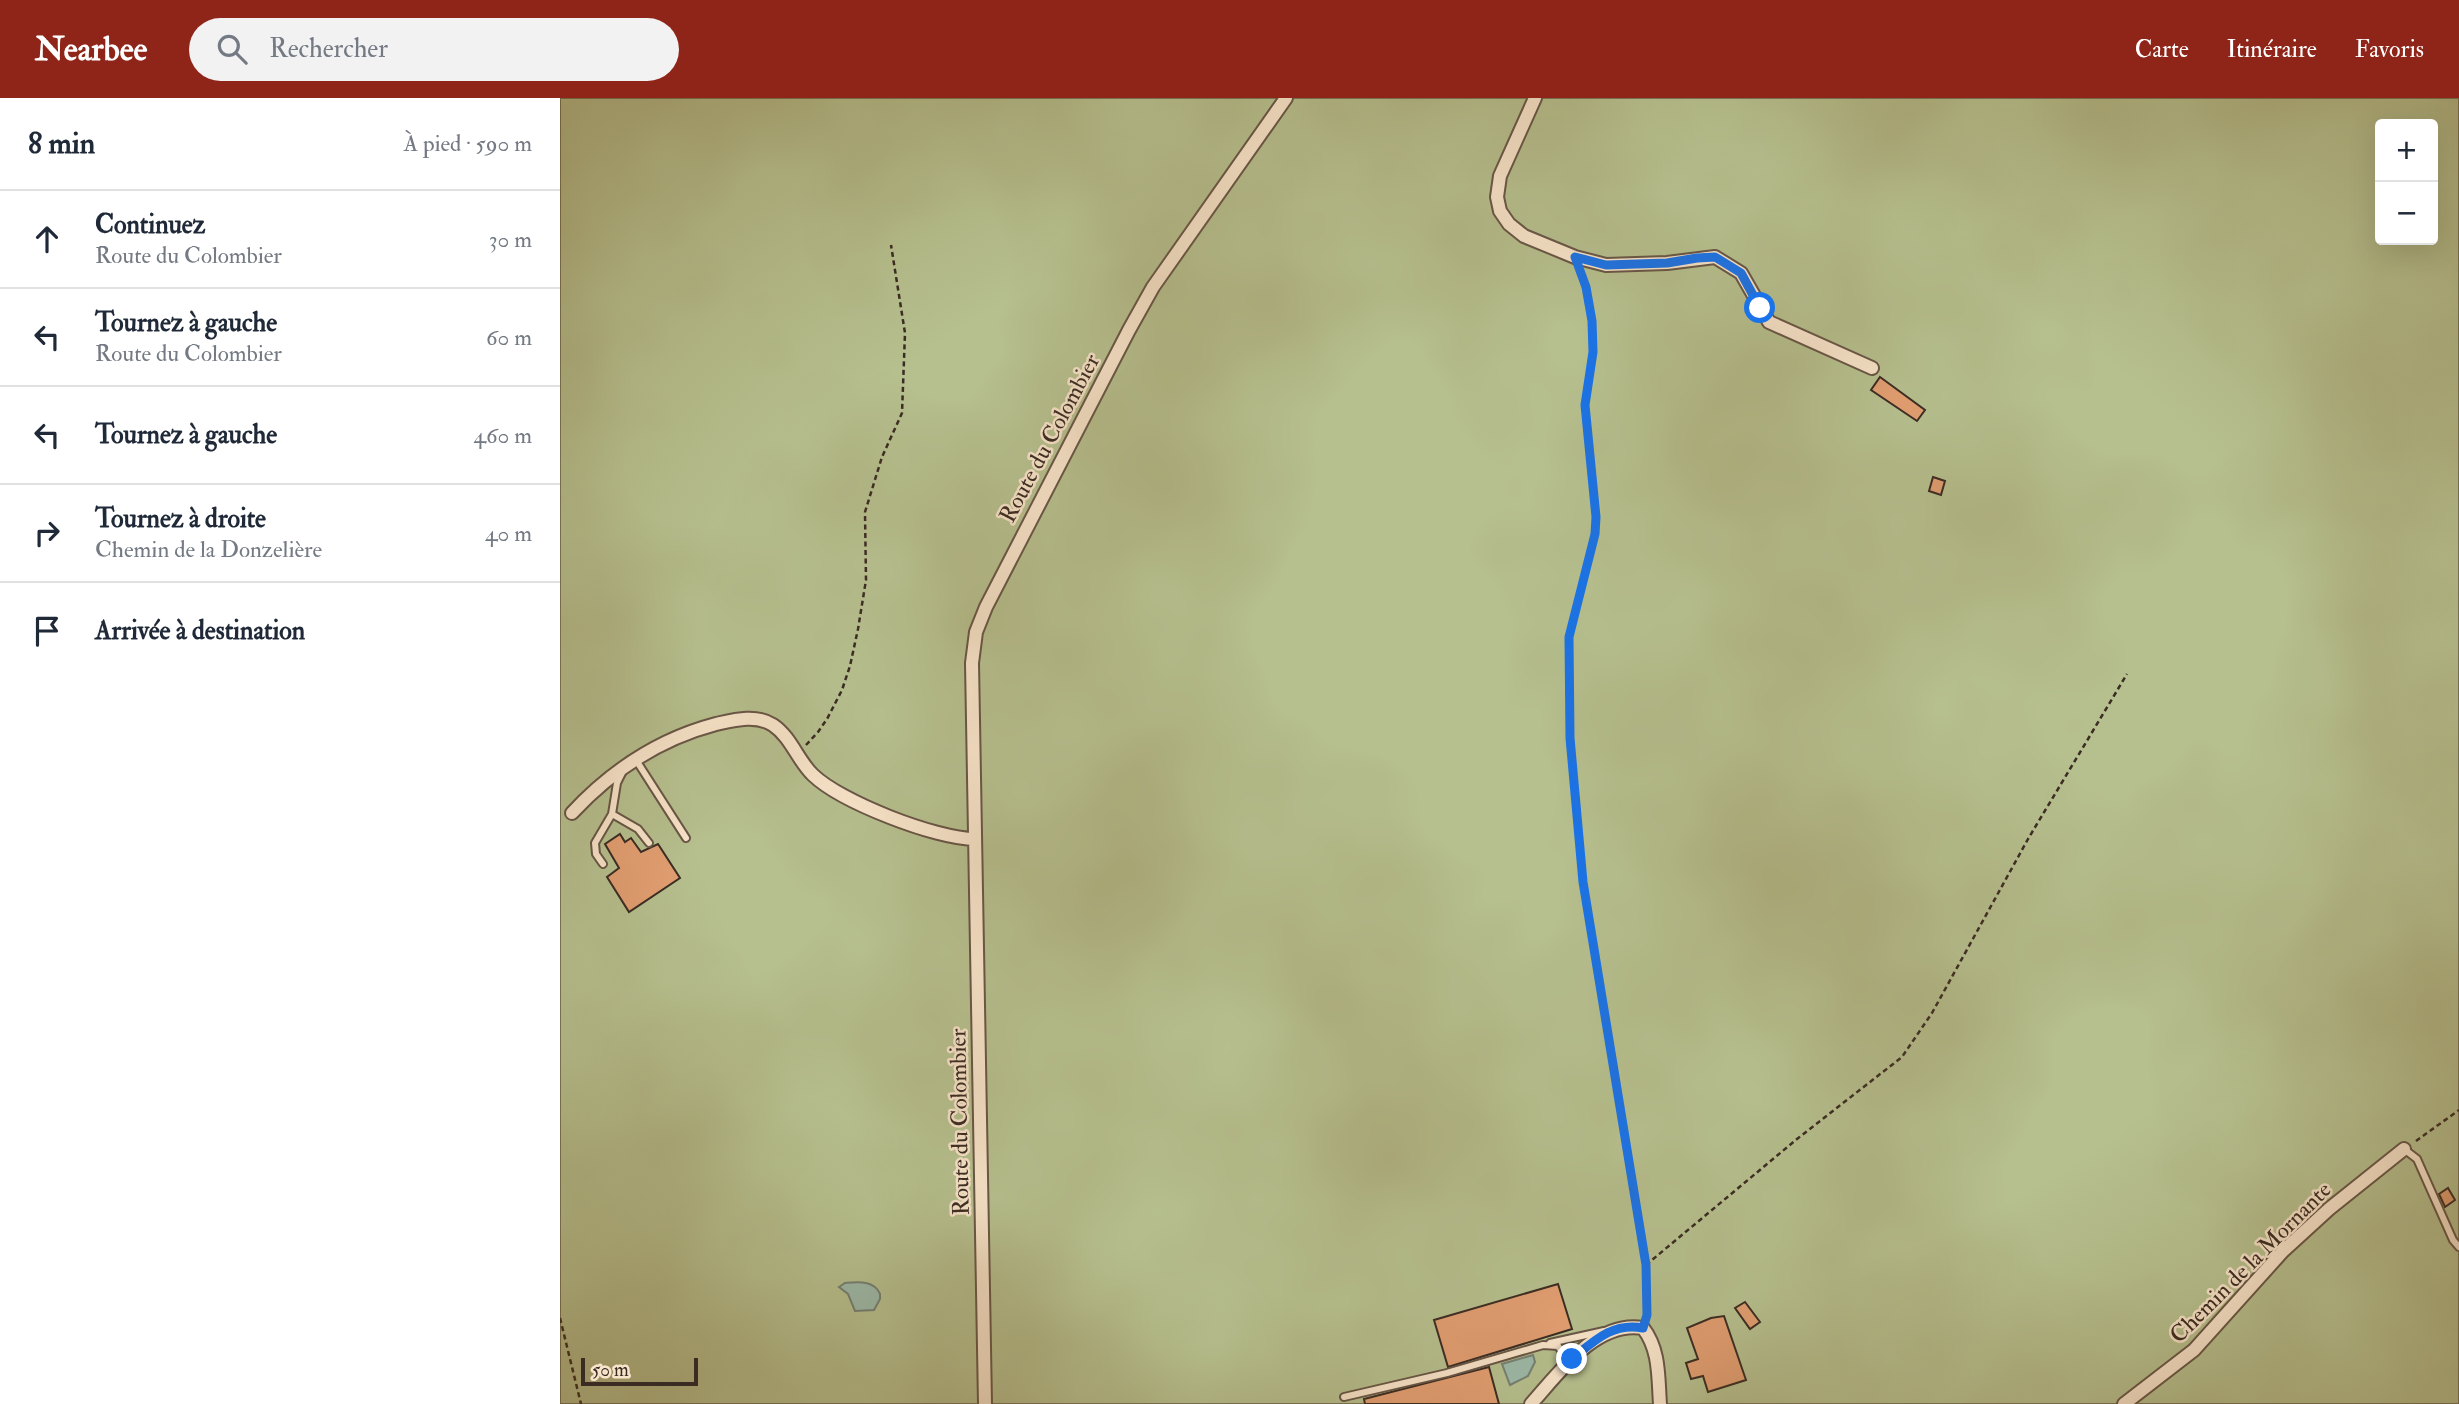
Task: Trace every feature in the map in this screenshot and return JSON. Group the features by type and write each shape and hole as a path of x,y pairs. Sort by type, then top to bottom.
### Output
{"street":[{"name":"Route du Colombier","path":"985,1404 972,663 976,632 986,607 1153,287 1286,98"},
{"path":"1535,98 1500,176 1497,197 1500,211 1509,224 1524,236 1575,257 1606,265 1667,263 1715,257 1741,273 1769,322 1872,368"},
{"path":"572,813 596,788 631,762 694,730 738,719 758,720 773,725 811,774 831,791 911,824 953,837 975,839"},
{"name":"Chemin de la Mornante","path":"2124,1404 2194,1350 2283,1251 2329,1209 2404,1149"},
{"path":"1531,1404 1567,1365 1597,1339 1613,1329 1630,1326 1643,1328 1652,1340 1656,1354 1660,1404"}],"lane":[{"path":"603,864 596,854 595,843 612,814 617,783 631,762 686,838"},
{"path":"612,814 638,829 649,843"},
{"path":"2404,1149 2417,1158 2453,1240 2459,1247"},
{"path":"1344,1397 1447,1373 1573,1336 1613,1329"},
{"path":"1543,1345 1558,1346 1567,1365"}],"path":[{"path":"795,754 818,732 842,690 859,629 866,580 865,512 881,457 902,413 905,333 891,245"},
{"path":"1575,257 1586,287 1592,321 1593,352 1585,405 1596,517 1595,534 1569,637 1570,738 1583,882 1646,1265 1647,1315 1643,1328"},
{"path":"1646,1265 1797,1139 1902,1058 1932,1013 2028,839 2127,674"},
{"path":"2404,1149 2459,1110"},
{"path":"560,1318 581,1404"}],"green space":[{"path":"560,98 2459,98 2459,1404 560,1404"}],"shaded area":[{"path":"845,1283 874,1286 880,1299 874,1310 855,1311 848,1294 839,1287"},
{"path":"1533,1355 1535,1362 1528,1376 1510,1385 1502,1364"}],"building":[{"path":"1880,377 1925,410 1917,421 1871,390"},
{"path":"1933,477 1945,481 1941,495 1929,491"},
{"path":"620,834 625,842 631,838 641,852 658,844 680,878 629,912 607,877 619,868 605,844"},
{"path":"2448,1188 2455,1200 2445,1207 2439,1194"},
{"path":"1558,1284 1572,1329 1448,1367 1434,1320"},
{"path":"1745,1302 1760,1322 1750,1329 1735,1308"},
{"path":"1724,1316 1746,1380 1708,1392 1703,1376 1691,1379 1686,1363 1698,1359 1687,1328 1711,1318"},
{"path":"1489,1367 1499,1404 1365,1404 1364,1399"}],"route":[{"path":"1572,1359 1613,1329 1630,1326 1643,1328 1647,1315 1646,1265 1583,882 1570,738 1569,637 1595,534 1596,517 1585,405 1593,352 1592,321 1586,287 1575,257 1606,265 1636,265 1715,257 1741,273 1760,308"}]}
